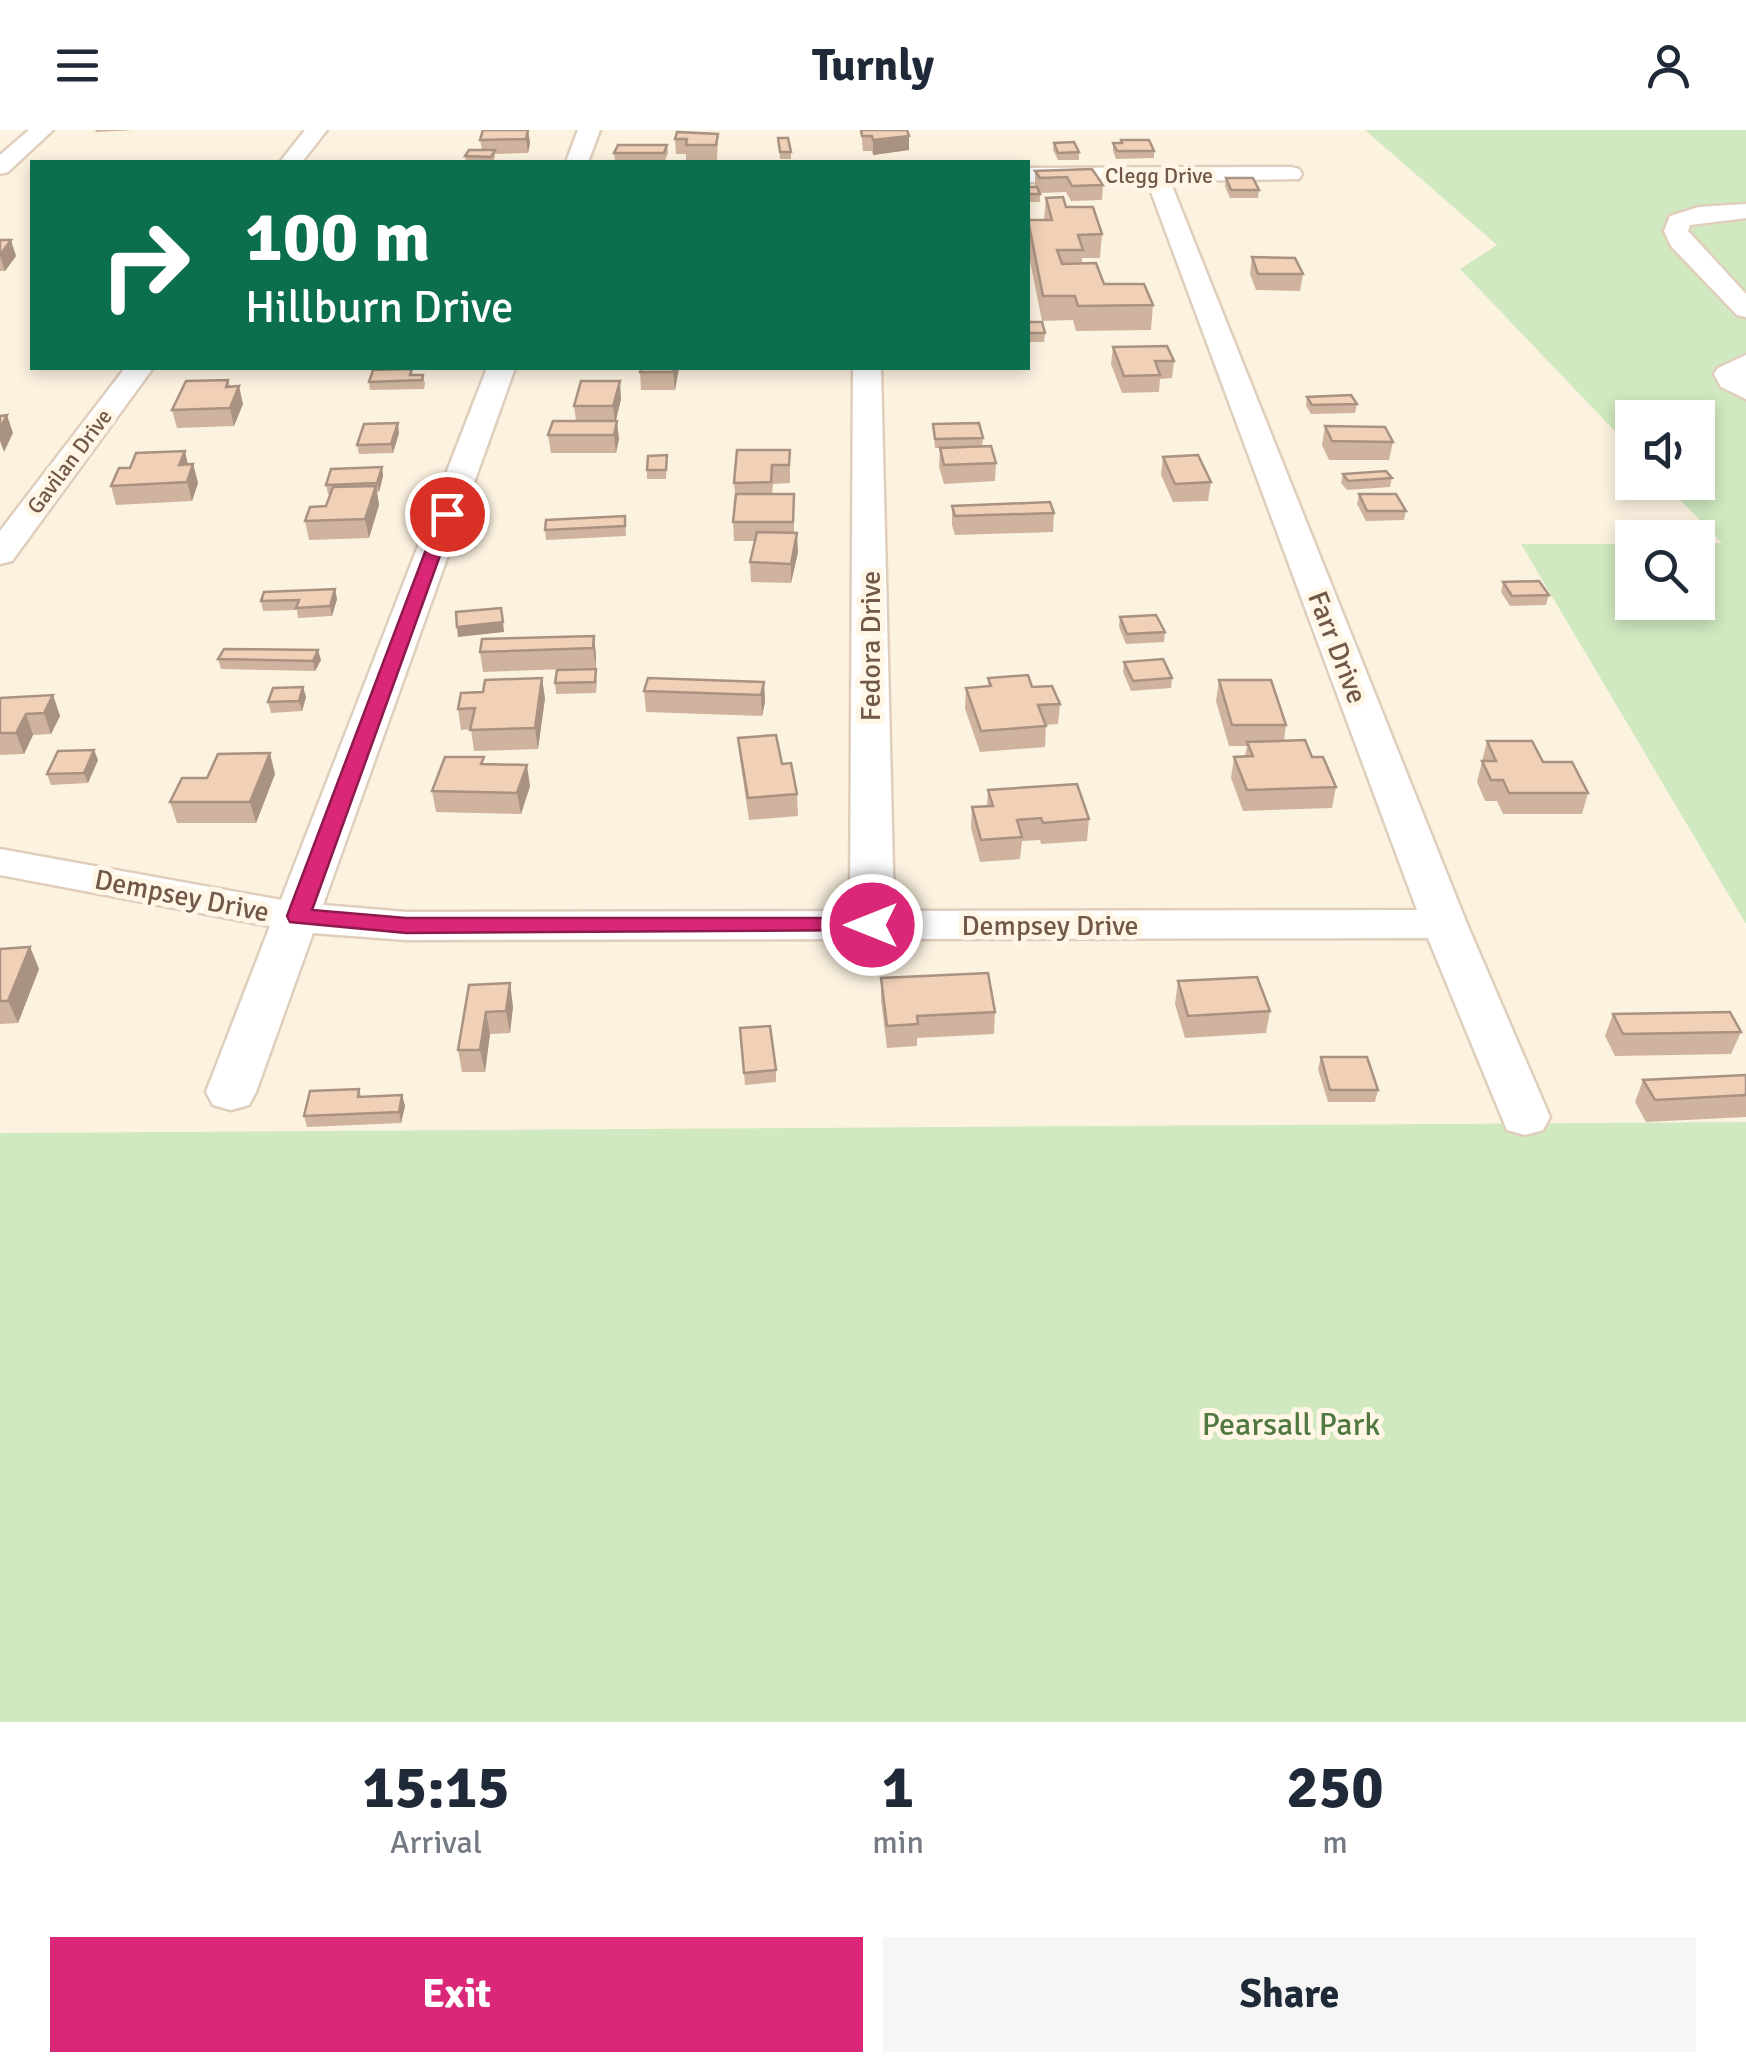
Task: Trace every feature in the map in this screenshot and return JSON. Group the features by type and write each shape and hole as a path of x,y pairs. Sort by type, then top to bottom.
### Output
{"street":[{"path":"5,175 42,130"},
{"path":"293,160 316,130"},
{"path":"578,160 589,130"},
{"name":"Clegg Drive","path":"1030,176 1291,174"},
{"name":"Farr Drive","path":"1156,175 1445,924 1525,1117"},
{"path":"1746,211 1699,214 1679,221 1676,230 1680,241 1746,309"},
{"path":"1746,364 1728,374 1730,381 1746,390"},
{"name":"Gavilan Drive","path":"0,554 138,370"},
{"path":"232,1092 500,370"},
{"name":"Fedora Drive","path":"868,370 872,925"},
{"name":"Dempsey Drive","path":"0,862 298,916 406,926 1445,924"}],"green space":[{"path":"1365,130 1746,130 1746,924 1521,544 1615,544 1615,620 1715,620 1715,543 1722,543 1715,536 1715,520 1700,520 1680,500 1715,500 1715,400 1615,400 1615,431 1460,269 1497,245"},
{"name":"Pearsall Park","path":"1746,1122 1746,1722 0,1722 0,1133"}],"building":[{"path":"483,130 528,130 526,139 480,140"},
{"path":"861,130 907,130 909,136 873,140 872,136 862,136"},
{"path":"677,132 718,134 716,145 686,145 687,139 675,139"},
{"path":"778,138 788,138 791,152 780,152"},
{"path":"1121,140 1149,140 1154,151 1117,151 1113,143 1122,143"},
{"path":"1074,142 1079,152 1058,153 1054,143"},
{"path":"618,145 667,145 664,153 614,153"},
{"path":"469,150 495,150 491,157 465,156"},
{"path":"1092,169 1103,185 1072,186 1067,177 1040,178 1035,171"},
{"path":"1226,178 1253,178 1259,190 1231,190"},
{"path":"1063,197 1066,207 1093,207 1102,234 1078,235 1083,250 1057,250 1062,264 1096,263 1104,284 1144,284 1153,305 1078,306 1075,296 1043,296 1030,220 1052,220 1046,198"},
{"path":"0,240 11,240 0,255"},
{"path":"1252,257 1295,258 1303,274 1258,274"},
{"path":"1030,322 1042,322 1045,333 1030,333"},
{"path":"1167,346 1174,361 1155,361 1160,375 1124,376 1113,347"},
{"path":"373,370 412,370 410,375 423,375 422,380 369,382"},
{"path":"640,370 674,370 673,372"},
{"path":"228,380 226,387 239,386 230,408 172,410 186,381"},
{"path":"581,381 620,381 613,406 574,406"},
{"path":"1351,395 1357,404 1312,405 1307,397"},
{"path":"553,421 617,421 614,435 548,435"},
{"path":"398,423 391,444 357,445 364,424"},
{"path":"979,423 983,438 935,439 933,424"},
{"path":"1325,426 1385,427 1393,442 1332,441"},
{"path":"991,446 996,463 944,465 940,448"},
{"path":"737,450 790,450 789,465 772,465 771,482 734,483"},
{"path":"185,451 179,465 193,464 187,482 111,486 119,468 130,468 136,453"},
{"path":"667,455 666,470 647,470 648,456"},
{"path":"1198,455 1211,482 1175,484 1163,457"},
{"path":"382,467 377,483 326,485 331,469"},
{"path":"1386,471 1392,478 1348,481 1343,474"},
{"path":"376,486 365,519 305,521 310,507 326,506 333,487"},
{"path":"736,494 794,494 793,522 733,522"},
{"path":"1359,494 1396,494 1406,511 1367,511"},
{"path":"1050,502 1054,513 955,516 952,506"},
{"path":"625,516 625,526 545,530 546,520"},
{"path":"757,532 797,533 791,564 750,562"},
{"path":"1539,581 1549,595 1512,596 1503,582"},
{"path":"335,589 330,606 296,608 299,600 261,601 264,592"},
{"path":"501,608 503,622 457,627 456,612"},
{"path":"1156,615 1165,632 1127,634 1120,617"},
{"path":"594,636 593,648 480,652 482,639"},
{"path":"224,649 318,650 313,661 218,659"},
{"path":"1163,659 1172,678 1133,681 1124,662"},
{"path":"596,669 595,682 555,683 557,670"},
{"path":"1028,675 1032,687 1052,686 1060,704 1038,705 1046,726 981,731 966,688 991,686 988,678"},
{"path":"542,678 535,728 470,730 475,708 458,709 461,693 483,692 485,680"},
{"path":"648,678 764,682 761,695 644,691"},
{"path":"1219,680 1271,680 1286,725 1232,725"},
{"path":"303,687 299,701 268,702 273,688"},
{"path":"53,695 44,713 26,714 16,733 0,733 0,698"},
{"path":"776,735 782,764 791,763 797,794 748,798 738,738"},
{"path":"1305,740 1312,757 1323,757 1336,787 1247,790 1234,757 1253,756 1247,742"},
{"path":"1487,741 1532,741 1543,762 1572,762 1588,793 1509,793 1503,780 1491,780 1482,761 1496,761"},
{"path":"94,750 84,773 47,774 58,751"},
{"path":"270,753 250,802 170,802 182,778 207,778 218,754"},
{"path":"445,757 484,757 481,764 527,765 517,793 432,791"},
{"path":"1077,784 1089,819 1043,823 1041,818 1017,820 1022,837 981,840 972,807 993,806 988,790"},
{"path":"30,947 8,1001 0,1001 0,949"},
{"path":"988,973 995,1012 917,1016 918,1024 887,1026 881,978"},
{"path":"1257,977 1270,1011 1188,1016 1178,981"},
{"path":"510,983 506,1011 486,1012 480,1050 458,1050 469,985"},
{"path":"1730,1012 1741,1032 1623,1034 1613,1014"},
{"path":"770,1026 776,1070 744,1073 740,1028"},
{"path":"1321,1057 1367,1057 1378,1090 1330,1090"},
{"path":"1746,1075 1746,1095 1655,1100 1643,1080"},
{"path":"359,1089 358,1097 402,1095 399,1112 304,1116 310,1091"}],"route":[{"path":"447,514 298,916 330,922 406,926 872,925"}]}
